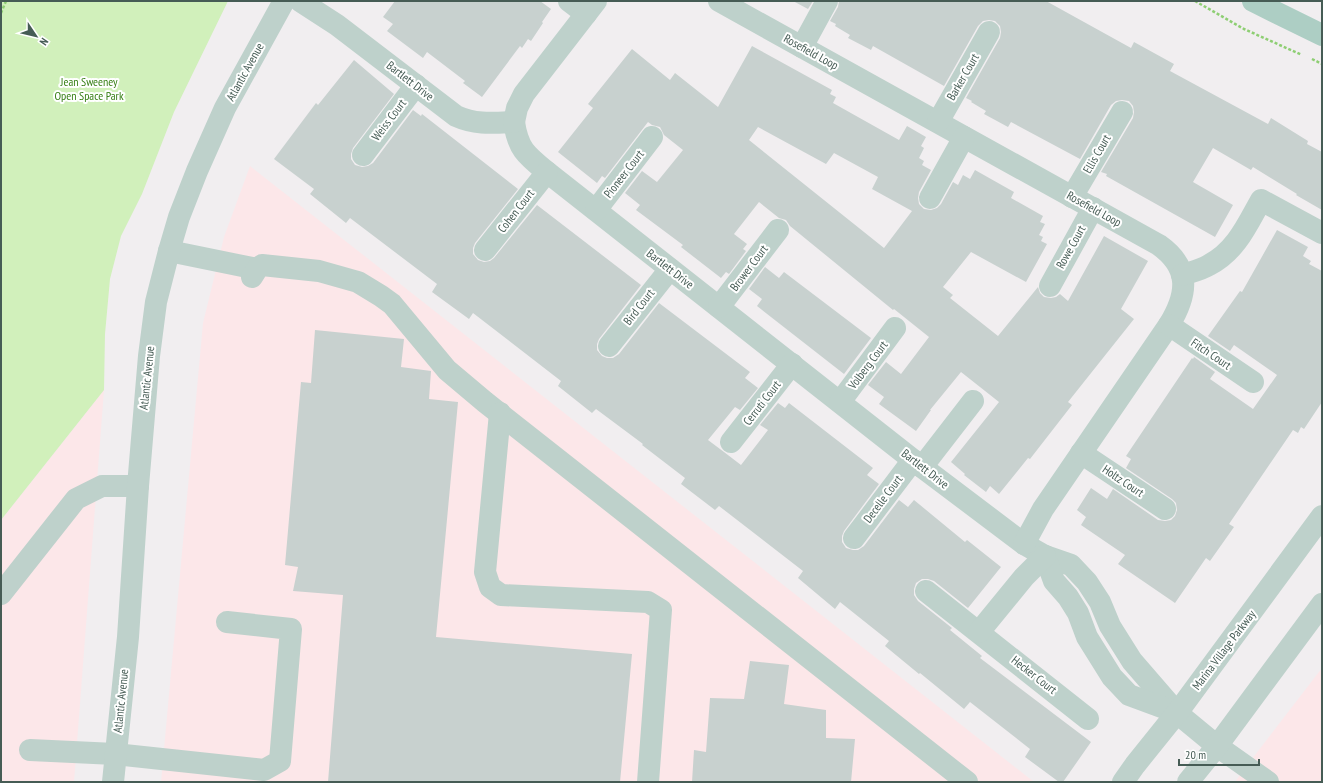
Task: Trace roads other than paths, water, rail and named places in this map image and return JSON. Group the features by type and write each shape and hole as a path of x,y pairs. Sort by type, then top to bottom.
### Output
{"main road":[{"path":"1254,1 1322,35"}],"street":[{"name":"Atlantic Avenue","path":"113,782 128,637 138,486 149,356 156,302 179,217 197,171 225,108 284,1"},
{"name":"Bartlett Drive","path":"300,1 338,25 456,116 467,121 480,123 514,122 516,135 521,147 530,158 547,172 918,464 1024,544 1045,556"},
{"name":"Rosefield Loop","path":"719,1 1164,248 1178,263 1182,275 1183,292 1178,310 1043,509 1024,544"},
{"path":"802,47 827,1"},
{"path":"514,122 517,108 524,94 584,5"},
{"name":"Barker Court","path":"938,122 989,32"},
{"name":"Weiss Court","path":"363,155 416,85"},
{"name":"Ellis Court","path":"1072,197 1122,112"},
{"name":"Pioneer Court","path":"596,210 652,137"},
{"path":"930,198 964,137"},
{"name":"Cohen Court","path":"485,250 547,172"},
{"path":"1182,275 1208,266 1225,256 1237,242 1261,200 1322,233"},
{"name":"Rowe Court","path":"1050,286 1093,208"},
{"name":"Brower Court","path":"719,307 778,230"},
{"path":"169,251 255,273 262,265 319,271 358,282 392,304 447,370 947,775 967,782"},
{"name":"Bird Court","path":"609,346 670,269"},
{"name":"Fitch Court","path":"1169,325 1253,382"},
{"name":"Volberg Court","path":"840,402 895,328"},
{"name":"Cerruti Court","path":"731,442 792,364"},
{"name":"Decelle Court","path":"854,538 973,401"},
{"path":"500,413 485,572 490,587 501,595 648,602 660,610 648,782"},
{"name":"Holtz Court","path":"1081,453 1165,510"},
{"path":"1,594 76,499 102,486 138,486"},
{"name":"Marina Village Parkway","path":"1123,782 1177,713 1322,516"},
{"path":"979,632 1024,577 1045,556 1054,581 1068,597 1078,613 1087,638 1112,677 1129,695 1177,713 1217,746 1268,782"},
{"name":"Hecker Court","path":"926,591 1088,718"},
{"path":"1188,782 1217,746 1322,604"},
{"path":"30,750 115,754 264,770 280,761 291,629 227,622"}],"park label":[{"name":"Jean Sweeney Open Space Park","path":"89,89"}]}
